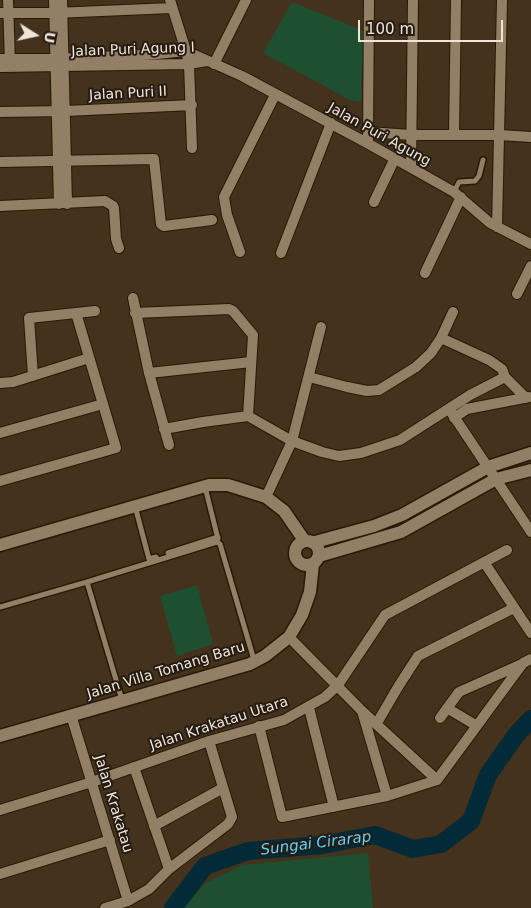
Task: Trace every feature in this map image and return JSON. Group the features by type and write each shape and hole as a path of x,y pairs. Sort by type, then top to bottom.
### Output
{"street":[{"path":"5,63 4,13 8,0"},
{"path":"54,0 58,13 63,204"},
{"path":"58,13 62,0"},
{"path":"108,0 108,11"},
{"path":"210,63 246,0"},
{"path":"369,0 368,138 454,134 500,134 531,137"},
{"path":"411,168 413,0"},
{"path":"454,134 456,0"},
{"path":"497,227 502,0"},
{"path":"4,13 108,11 171,4 189,64 192,105 192,148"},
{"name":"Jalan Puri Agung","path":"186,51 242,76 331,123 368,138 411,168 458,194 497,227 531,244"},
{"name":"Jalan Puri Agung I","path":"60,62 186,51"},
{"name":"Jalan Puri Agung I","path":"5,63 210,63"},
{"path":"240,252 227,215 224,197 275,95"},
{"name":"Jalan Puri II","path":"0,112 192,105"},
{"path":"281,253 331,123"},
{"path":"374,202 395,158"},
{"path":"0,162 154,160 161,224 164,226 212,220"},
{"path":"425,273 458,194"},
{"path":"0,206 105,202 113,206 116,239 119,248"},
{"path":"517,294 531,266"},
{"path":"133,298 149,373 169,445"},
{"path":"135,313 231,310 253,335 248,416"},
{"path":"33,376 29,318 95,312"},
{"path":"309,377 367,391 379,390 416,367 431,353 441,338 453,312"},
{"path":"0,481 116,448 76,313"},
{"path":"266,497 292,441 321,327"},
{"path":"441,338 490,360 502,369 505,377 528,398"},
{"path":"0,383 13,382 90,358"},
{"path":"149,373 252,362"},
{"path":"451,413 470,395 505,377"},
{"path":"164,429 248,416 292,441 339,456 361,453 400,440 451,413 528,398"},
{"path":"0,433 103,404"},
{"path":"451,413 531,532"},
{"path":"531,453 488,467 402,515 374,526 296,546 295,556 303,564 401,532 496,480 531,470"},
{"path":"0,545 205,486 228,485 266,497 284,510 310,541 318,547 316,560"},
{"name":"Jalan Krakatau Utara","path":"0,810 92,782 209,741 284,720 308,708 338,686 385,615 506,550"},
{"name":"Jalan Villa Tomang Baru","path":"0,736 255,661 265,656 289,637 302,614 310,592 316,560"},
{"path":"484,562 531,633"},
{"path":"376,724 418,656 514,608"},
{"path":"289,637 362,711 437,780"},
{"path":"440,718 459,692 527,661"},
{"path":"259,726 282,817 387,796 437,780 527,661"},
{"path":"308,708 334,807"},
{"path":"447,708 477,726"},
{"path":"362,711 387,796"},
{"name":"Jalan Krakatau","path":"71,715 128,901"},
{"path":"105,908 128,901 149,889 169,869 228,824 232,817 209,741"},
{"path":"134,767 169,869"},
{"path":"154,826 223,788"},
{"path":"0,874 110,840"}],"lane":[{"path":"458,194 459,182 476,181 483,160"},
{"path":"205,486 255,661"},
{"path":"135,506 149,559 219,540"},
{"path":"0,607 87,582 219,540"},
{"path":"87,582 122,700"}],"green space":[{"path":"292,2 364,31 361,101 350,100 263,53"},
{"path":"197,585 213,644 177,656 160,596"},
{"path":"368,853 373,908 184,908 204,884 242,865"}],"waterway":[{"name":"Sungai Cirarap","path":"173,908 205,866 248,851 322,845 375,835 413,849 441,844 471,821 488,775 516,735 531,719"}]}
